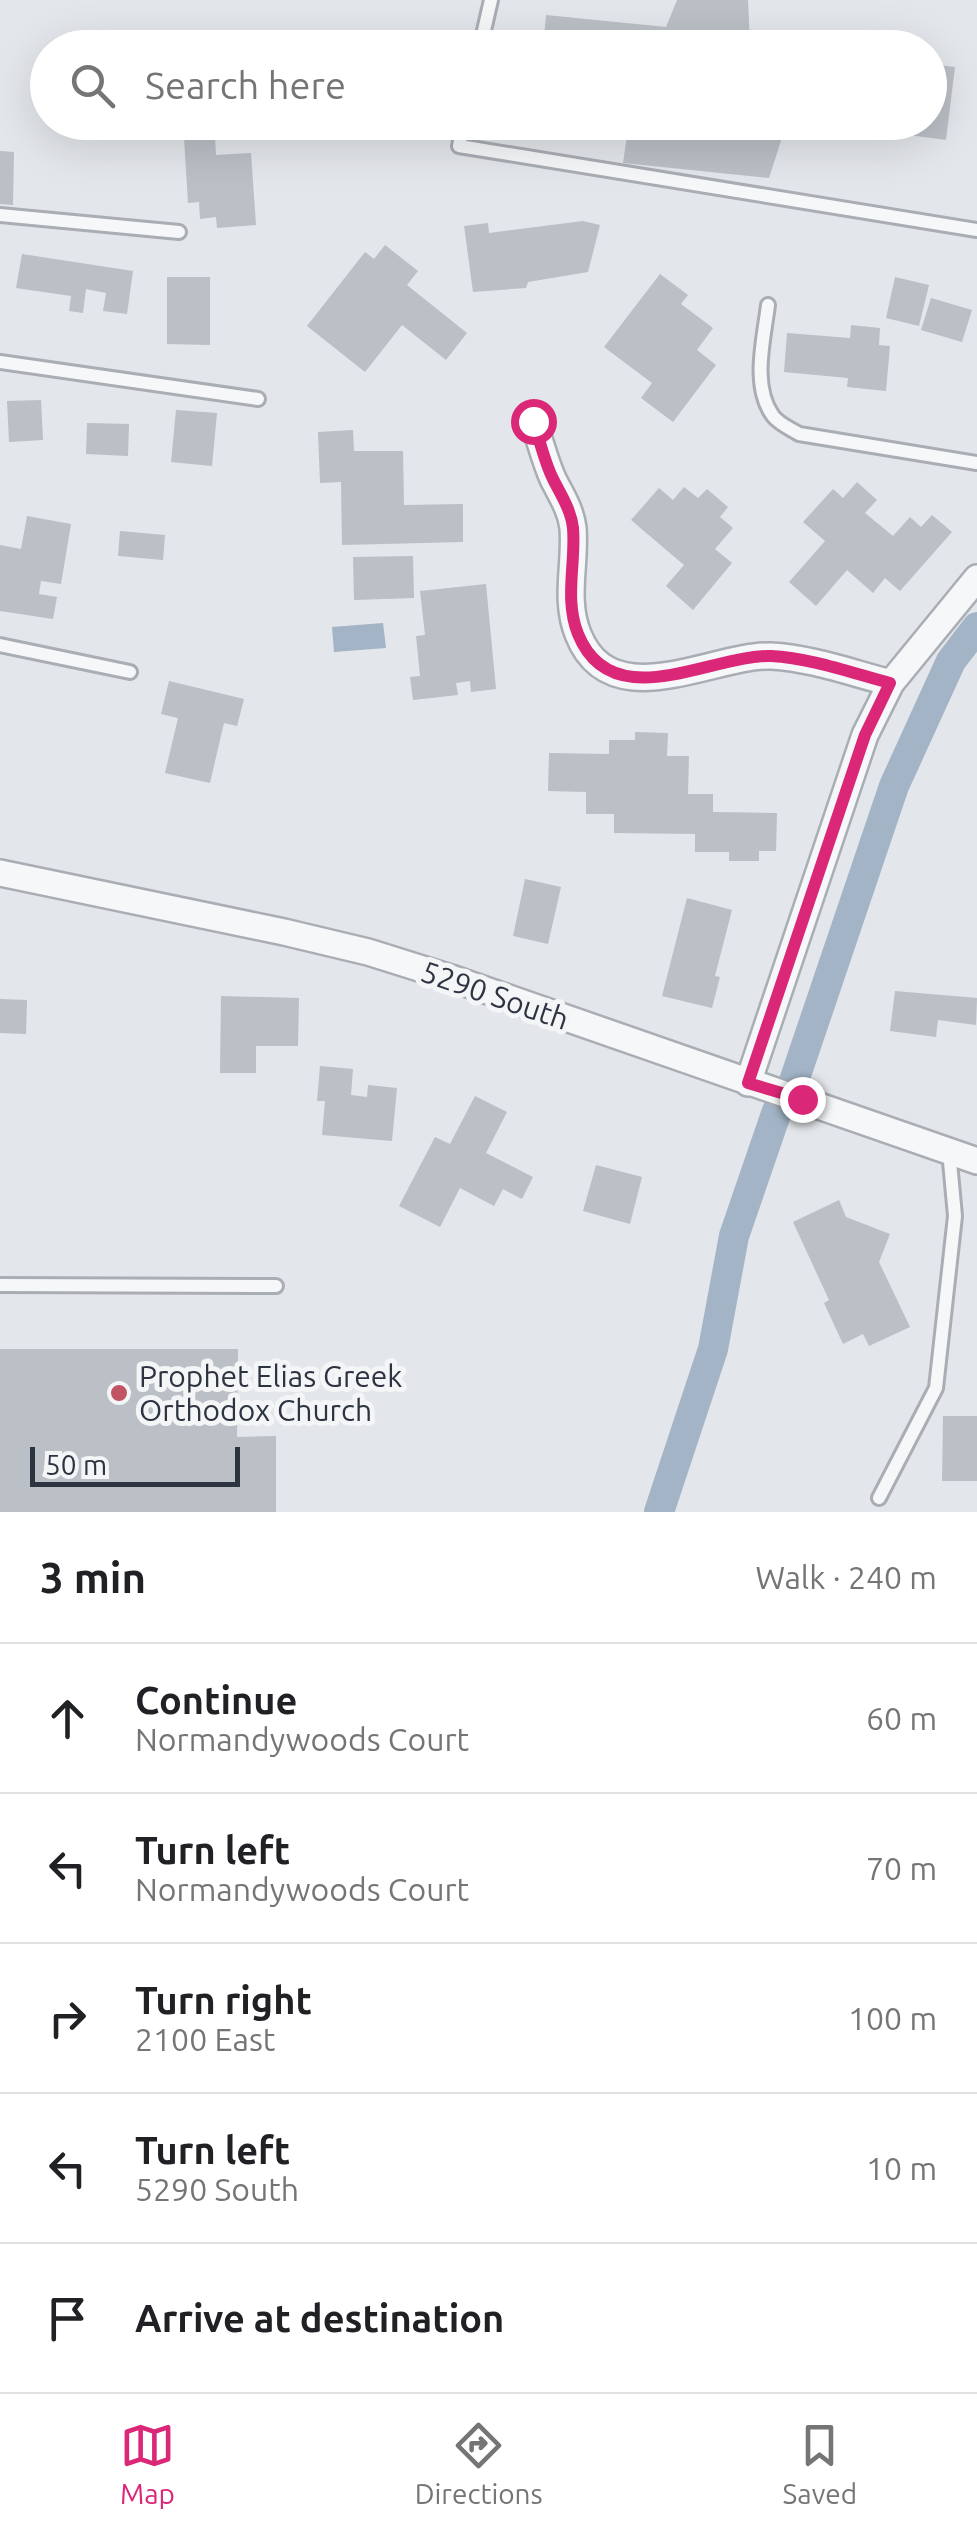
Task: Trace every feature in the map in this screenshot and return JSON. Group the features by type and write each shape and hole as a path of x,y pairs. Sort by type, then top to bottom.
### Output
{"street":[{"path":"533,421 573,525 573,619 590,654 605,668 629,676 661,678 772,656 890,683"},
{"path":"748,1083 865,735 890,683 977,578"},
{"name":"5290 South","path":"0,873 368,952 977,1161"}],"lane":[{"path":"484,30 491,0"},
{"path":"460,140 459,146 977,230"},
{"path":"0,216 179,232"},
{"path":"768,306 760,367 766,402 775,420 799,434 977,464"},
{"path":"0,362 258,399"},
{"path":"0,645 130,672"},
{"path":"878,1498 936,1388 956,1216 948,1149"},
{"path":"0,1285 276,1286"}],"water":[{"path":"383,623 386,648 334,652 332,627"}],"building":[{"path":"677,0 748,0 749,30 545,30 546,15 666,27"},
{"path":"947,66 955,67 947,132"},
{"path":"184,140 215,140 216,155 251,153 256,225 217,228 216,217 200,219 199,202 188,203"},
{"path":"626,140 781,140 769,178 623,163"},
{"path":"0,151 14,152 13,205 0,204"},
{"path":"583,221 600,225 588,272 528,282 526,288 473,292 464,226 488,223 489,233"},
{"path":"385,245 418,271 407,285 467,333 446,360 402,325 365,372 307,326 365,252 374,259"},
{"path":"22,254 133,271 127,314 103,311 106,293 86,289 83,313 69,311 71,296 16,288"},
{"path":"660,274 688,295 681,304 713,328 697,350 716,365 673,422 641,398 652,383 604,347"},
{"path":"167,277 210,277 210,345 167,344"},
{"path":"895,277 929,285 919,326 886,318"},
{"path":"931,298 972,310 962,342 921,330"},
{"path":"851,325 880,328 879,345 890,346 886,391 847,387 848,378 784,372 787,333 850,338"},
{"path":"41,400 43,440 9,442 7,401"},
{"path":"176,410 217,413 212,466 171,462"},
{"path":"87,423 129,424 128,456 86,454"},
{"path":"353,430 354,451 403,451 404,505 463,504 463,542 342,545 341,482 320,483 318,432"},
{"path":"857,482 877,500 865,513 893,536 910,517 921,527 932,515 952,532 900,591 885,578 873,593 847,570 816,606 789,582 825,541 803,522 833,489 843,498"},
{"path":"684,487 698,498 707,489 728,507 720,517 733,528 715,549 732,563 693,610 666,586 684,565 631,520 659,488 673,500"},
{"path":"27,516 71,524 61,584 41,581 39,594 57,597 53,619 0,611 0,545 21,549"},
{"path":"120,531 165,535 163,560 118,556"},
{"path":"413,556 414,598 354,600 353,557"},
{"path":"486,584 496,689 471,692 470,681 456,683 458,695 413,700 410,677 420,676 416,636 425,635 420,591"},
{"path":"169,681 244,699 237,726 224,723 210,783 165,773 178,718 161,714"},
{"path":"635,732 668,733 667,756 689,756 688,794 713,794 713,812 777,813 776,851 759,851 759,861 729,861 729,852 695,852 695,834 614,833 614,814 586,814 586,792 548,791 549,753 609,754 609,740 635,740"},
{"path":"525,879 561,887 548,944 513,936"},
{"path":"687,898 732,910 715,976 720,977 712,1008 662,996"},
{"path":"895,991 977,998 976,1025 938,1020 936,1037 890,1031"},
{"path":"221,996 299,998 298,1046 256,1046 256,1073 220,1073"},
{"path":"0,999 27,1000 26,1034 0,1033"},
{"path":"320,1066 353,1069 351,1095 367,1097 368,1085 397,1088 392,1141 322,1135 325,1101 317,1101"},
{"path":"475,1096 507,1112 486,1153 533,1177 522,1199 503,1189 494,1206 460,1188 440,1227 399,1206 435,1137 450,1144"},
{"path":"596,1165 642,1177 630,1224 583,1211"},
{"path":"839,1200 846,1217 890,1234 879,1262 910,1327 869,1346 863,1334 843,1344 824,1303 829,1300 793,1222"},
{"name":"Prophet Elias Greek Orthodox Church","path":"0,1349 238,1349 237,1437 276,1436 276,1512 0,1512"},
{"path":"943,1416 977,1416 977,1481 942,1481"}],"waterway":[{"path":"793,1084 894,786 951,661 977,627"},
{"path":"659,1512 713,1349 734,1236 777,1111"}],"place":[{"name":"Prophet Elias Greek Orthodox Church","path":"119,1393"}],"route":[{"path":"533,421 573,525 573,619 590,654 605,668 629,676 661,678 772,656 890,683 865,735 748,1083 802,1099"}]}
